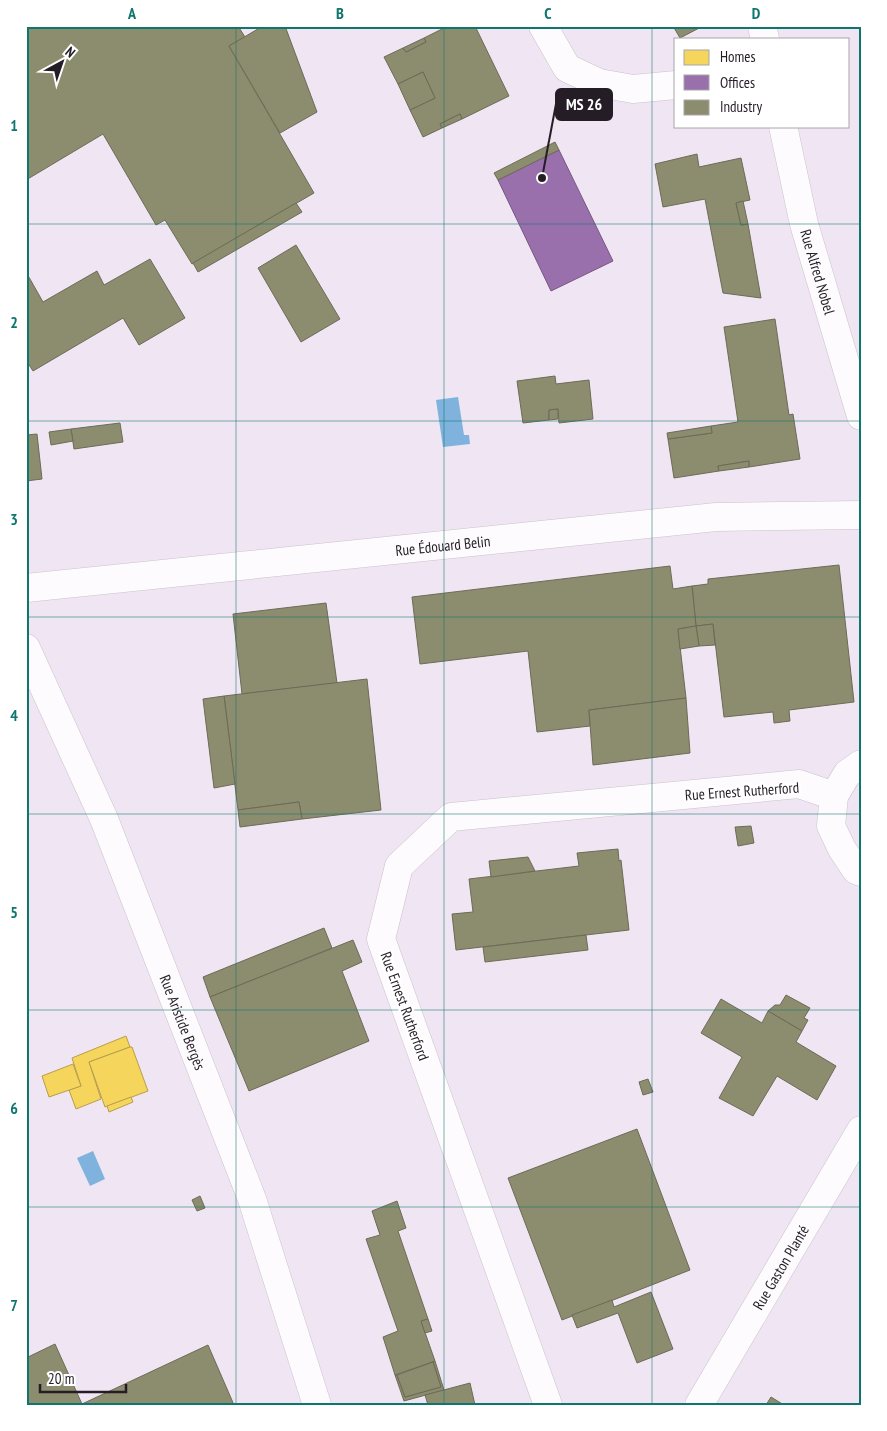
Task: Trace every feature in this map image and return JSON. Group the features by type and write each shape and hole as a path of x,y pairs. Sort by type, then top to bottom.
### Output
{"street":[{"path":"543,26 567,68 599,83 633,89 674,85"},
{"name":"Rue Alfred Nobel","path":"783,128 804,224 861,416"},
{"name":"Rue Édouard Belin","path":"26,588 716,517 861,514"},
{"name":"Rue Aristide Bergès","path":"26,648 104,819 252,1199 317,1405"},
{"path":"861,764 847,774 834,796 831,826 842,849 856,870 861,872"},
{"name":"Rue Ernest Rutherford","path":"548,1405 381,940 399,866 452,817 799,784 834,796"},
{"name":"Rue Gaston Planté","path":"699,1405 861,1130"}],"water":[{"path":"458,397 464,435 469,435 470,444 443,447 436,400"},
{"path":"93,1151 105,1179 90,1186 77,1158"}],"building: Homes":[{"path":"126,1036 130,1047 89,1062 101,1099 76,1109 69,1090 81,1086 72,1058"},
{"path":"132,1047 148,1091 105,1107 89,1062"},
{"path":"73,1064 81,1086 49,1097 42,1076"},
{"path":"131,1097 133,1102 109,1112 107,1106"}],"building: Offices":[{"path":"559,150 613,261 551,291 498,180"}],"building: Industry":[{"path":"26,26 238,26 245,37 229,46 314,193 192,264 165,220 156,225 103,134 26,180"},
{"path":"263,26 285,26 317,112 280,133 229,46"},
{"path":"448,26 475,26 509,96 462,119 460,114 440,124 442,128 423,137 410,110 435,98 423,72 398,84 384,57 403,48 406,52 426,42 424,38"},
{"path":"673,26 703,26 680,38"},
{"path":"424,38 426,42 406,52 403,48"},
{"path":"423,72 435,98 410,110 398,84"},
{"path":"460,114 462,119 442,128 440,124"},
{"path":"555,142 559,150 498,180 494,173"},
{"path":"697,154 699,167 741,158 750,200 736,203 741,225 748,224 761,298 723,293 705,199 663,207 655,164"},
{"path":"743,201 748,224 741,225 736,203"},
{"path":"296,203 302,212 198,272 193,263"},
{"path":"296,245 340,319 301,342 258,268"},
{"path":"150,259 185,318 139,345 123,318 33,371 26,360 26,272 43,302 97,271 104,285"},
{"path":"775,319 789,415 793,414 800,459 749,467 749,461 718,466 719,471 674,478 668,439 712,433 711,426 738,422 724,327"},
{"path":"555,376 556,384 589,380 593,419 559,423 558,409 549,410 549,420 523,423 517,381"},
{"path":"558,409 558,419 549,420 549,410"},
{"path":"120,423 123,442 74,449 71,429"},
{"path":"711,426 712,433 668,439 667,433"},
{"path":"71,429 73,441 51,445 49,432"},
{"path":"37,434 42,479 26,481 26,435"},
{"path":"749,461 749,467 719,471 718,466"},
{"path":"839,565 854,702 789,710 790,721 774,723 773,712 724,717 713,624 696,626 692,586 708,584 708,579"},
{"path":"670,566 673,589 692,586 696,626 678,629 686,698 589,710 590,726 537,732 528,651 420,664 412,597"},
{"path":"326,603 337,683 242,694 233,614"},
{"path":"713,624 715,645 699,646 696,626"},
{"path":"696,626 699,646 680,649 678,629"},
{"path":"367,679 381,810 302,819 299,802 238,810 224,696"},
{"path":"224,696 235,784 214,788 203,699"},
{"path":"686,698 690,753 593,765 589,710"},
{"path":"299,802 302,819 240,827 238,810"},
{"path":"751,826 754,843 738,846 735,827"},
{"path":"618,849 629,930 456,950 452,914 473,912 469,879 579,866 577,853"},
{"path":"528,857 535,871 491,877 489,861"},
{"path":"324,928 332,948 210,997 203,977"},
{"path":"586,935 588,950 485,962 483,947"},
{"path":"353,940 362,962 342,971 369,1041 249,1091 210,997"},
{"path":"786,995 810,1008 804,1018 808,1020 802,1031 768,1011 775,1005 780,1005"},
{"path":"721,999 762,1023 768,1011 802,1031 796,1042 836,1066 817,1100 777,1076 753,1116 719,1098 742,1057 701,1033"},
{"path":"648,1079 653,1092 643,1095 639,1082"},
{"path":"637,1129 690,1270 562,1320 508,1178"},
{"path":"200,1196 205,1208 197,1211 192,1200"},
{"path":"397,1201 406,1228 398,1231 428,1319 421,1321 435,1361 395,1375 383,1337 398,1331 366,1239 380,1235 372,1211"},
{"path":"651,1292 673,1349 637,1363 618,1313 577,1328 572,1315 612,1300 614,1307"},
{"path":"428,1319 432,1331 425,1333 421,1321"},
{"path":"55,1344 82,1404 208,1345 234,1405 26,1405 26,1358"},
{"path":"435,1361 444,1390 404,1401 395,1375 397,1375 405,1397 441,1387 433,1362"},
{"path":"433,1362 441,1387 405,1397 397,1375"},
{"path":"470,1383 475,1405 428,1405 425,1395"},
{"path":"771,1397 784,1405 766,1405"}],"place":[{"name":"MS 26","path":"542,178"}]}
